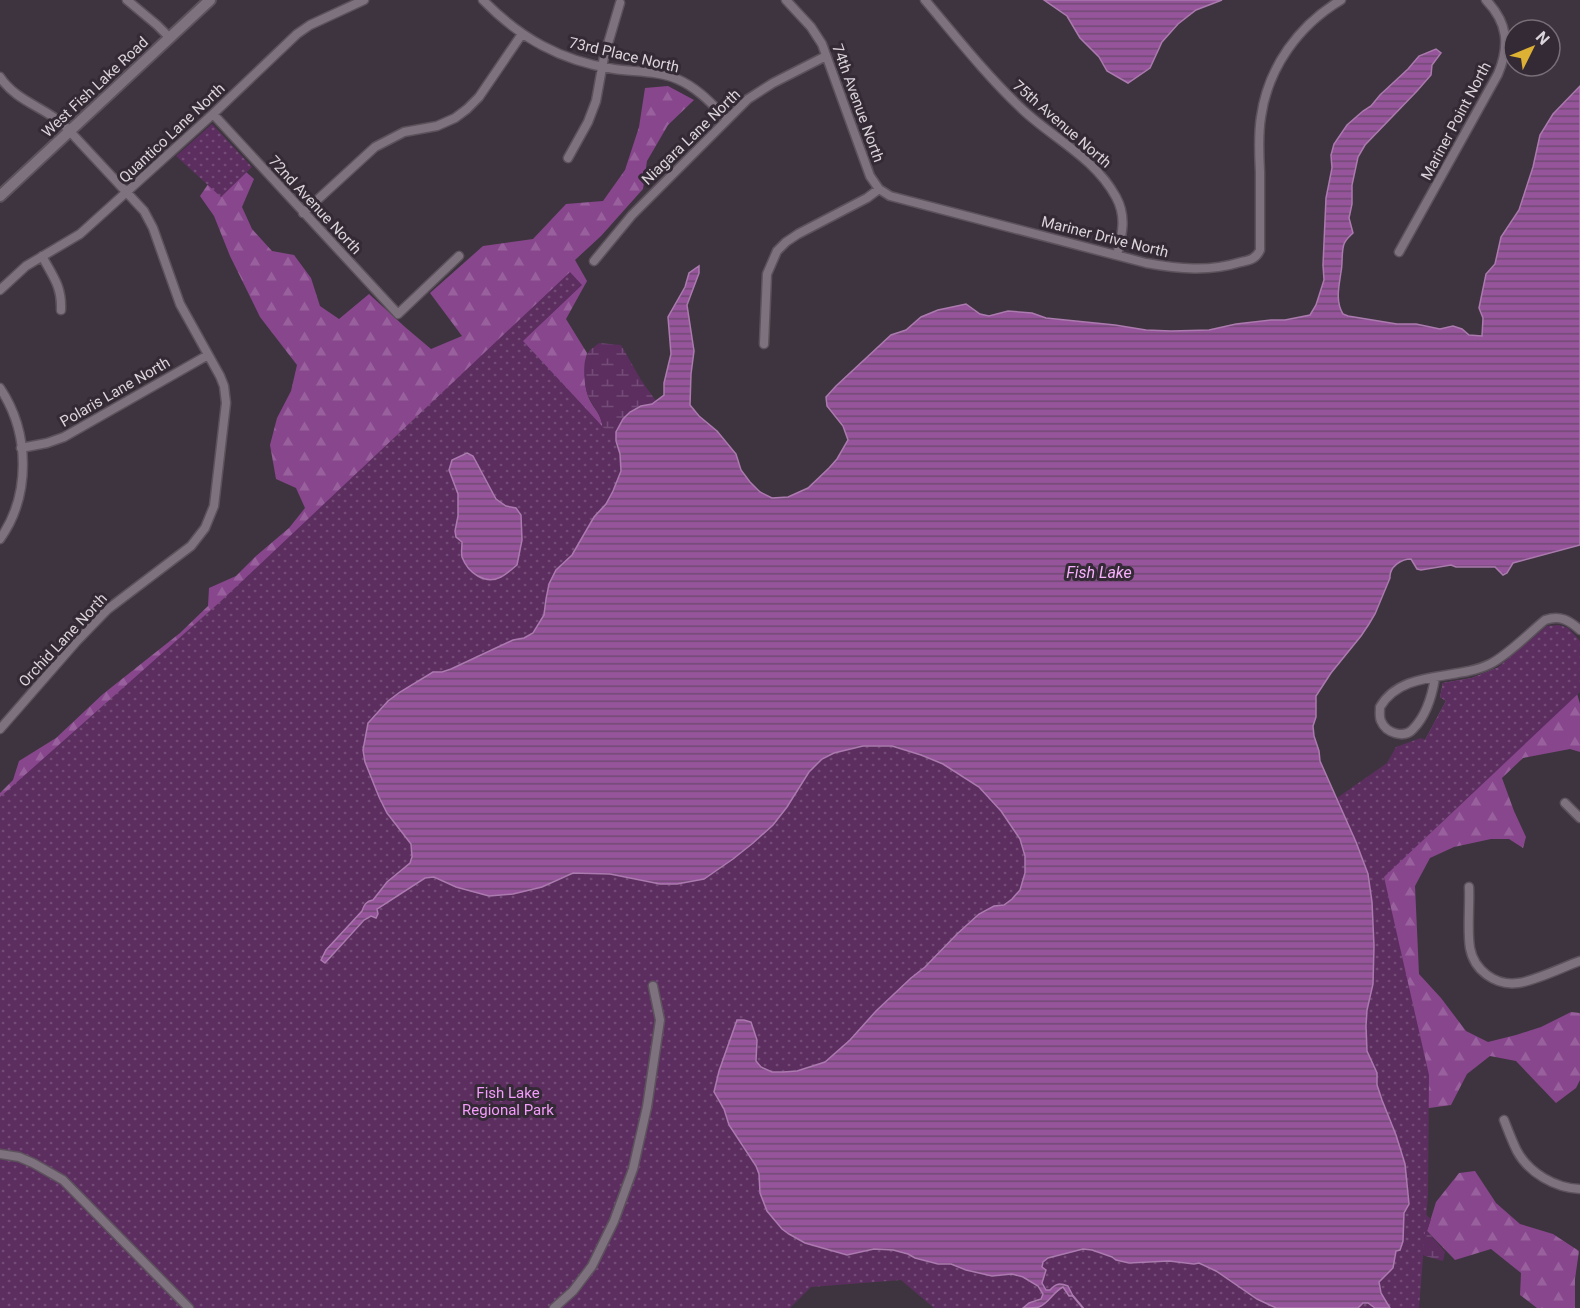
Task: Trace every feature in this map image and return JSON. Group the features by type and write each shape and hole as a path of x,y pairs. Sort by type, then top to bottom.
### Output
{"street":[{"path":"127,0 170,38"},
{"name":"West Fish Lake Road","path":"0,196 210,0"},
{"name":"Quantico Lane North","path":"0,290 26,266 71,240 127,192 297,34 310,25 364,0"},
{"name":"73rd Place North","path":"483,0 497,14 539,45 584,63 676,79 703,95 727,119"},
{"name":"74th Avenue North","path":"786,0 811,27 822,44 870,176 879,189"},
{"name":"75th Avenue North","path":"925,0 994,82 1025,112 1079,154 1105,180 1121,208 1123,230 1117,255"},
{"name":"Mariner Drive North","path":"879,189 890,196 1146,263 1189,269 1213,269 1256,257 1260,250 1259,139 1265,96 1281,58 1293,40 1324,10 1341,0"},
{"name":"Mariner Point North","path":"1399,252 1498,74 1503,61 1506,47 1503,25 1486,0"},
{"path":"568,158 588,122 596,101 602,67 620,3"},
{"path":"303,213 375,147 404,132 437,126 455,118 467,109 479,97 522,34"},
{"name":"Niagara Lane North","path":"594,261 632,215 748,99 773,83 826,56"},
{"name":"Orchid Lane North","path":"0,77 19,96 48,112 70,131 149,219 180,304 220,376 226,403 214,506 205,528 191,546 108,609 91,625 0,729"},
{"name":"72nd Avenue North","path":"213,114 398,314 459,256"},
{"path":"764,344 765,287 767,274 777,251 798,234 867,198 879,189"},
{"path":"42,256 59,288 61,310"},
{"name":"Polaris Lane North","path":"21,448 64,437 208,354"},
{"path":"0,388 10,407 16,426 23,473 18,503 0,539"},
{"path":"1435,678 1432,695 1413,730 1400,734 1385,728 1380,707 1390,695 1415,681 1472,671 1491,664 1545,620 1558,618 1568,620 1580,630"},
{"path":"1565,803 1580,818"},
{"path":"1469,887 1470,946 1473,958 1487,975 1497,981 1518,983 1580,961"},
{"path":"554,1308 573,1291 592,1266 614,1221 633,1168 647,1107 660,1020 653,986"},
{"path":"1504,1120 1518,1153 1537,1174 1563,1187 1580,1189"},
{"path":"0,1154 19,1157 63,1180 189,1308"}],"green space":[{"path":"668,86 694,100 668,125 647,161 643,189 601,236 575,260 587,281 566,319 587,353 586,391 601,419 603,430 546,599 544,615 481,633 0,1308 0,793 13,780 19,761 56,738 103,694 180,633 208,606 209,588 236,576 289,528 305,508 296,488 276,479 270,445 277,418 291,391 297,365 260,317 230,256 214,216 200,196 215,174 237,164 254,179 242,207 252,229 272,251 294,255 311,278 320,306 339,319 369,294 431,349 462,336 430,293 483,246 533,239 566,204 603,201 625,170 639,127 645,88"},
{"path":"212,124 252,167 221,197 176,156"},
{"name":"Fish Lake Regional Park","path":"570,272 582,285 523,341 616,441 620,458 618,483 572,555 555,571 540,623 534,631 526,637 513,640 451,669 433,672 388,701 368,723 365,762 387,813 411,844 412,857 410,863 387,882 373,901 364,905 362,911 354,919 348,936 377,909 425,878 434,877 456,887 489,896 555,882 573,873 610,874 660,884 677,884 717,871 753,843 773,825 809,772 822,759 833,753 863,746 892,746 921,755 943,764 979,787 1001,811 1020,839 1025,856 1025,873 1020,888 1004,905 994,906 957,934 825,1062 797,1071 772,1072 761,1067 756,1061 757,1040 751,1022 737,1020 714,1092 726,1117 756,1166 760,1193 767,1211 782,1229 805,1243 847,1255 874,1249 893,1250 938,1264 951,1264 992,1276 1012,1274 1029,1281 1048,1258 1083,1249 1129,1263 1169,1261 1200,1263 1257,1299 1276,1308 934,1308 901,1280 811,1287 790,1308 0,1308 0,797 221,601"},
{"path":"599,343 621,345 656,401 641,406 623,419 616,431 616,441 603,430 601,419 585,386 586,357 590,350"},
{"path":"1559,625 1568,628 1580,641 1580,692 1384,877 1429,1075 1428,1195 1419,1308 1358,1308 1393,1268 1403,1213 1409,1204 1405,1164 1377,1085 1377,1073 1367,1051 1367,1010 1373,984 1374,946 1368,874 1337,798 1387,763 1396,747 1421,738 1425,740 1446,701 1440,697 1443,683 1472,678 1497,668 1547,626"},
{"path":"1497,668 1576,690 1580,704 1580,752 1570,749 1523,758 1502,778 1526,837 1523,848 1509,839 1491,839 1454,847 1430,858 1415,886 1419,974 1466,1031 1488,1042 1541,1027 1571,1012 1580,1013 1580,1080 1576,1088 1556,1103 1516,1061 1490,1056 1467,1074 1451,1105 1415,1110 1367,1010 1361,808 1424,742 1446,701 1440,697 1443,683 1472,678"},
{"path":"1475,1171 1496,1203 1520,1224 1553,1234 1579,1251 1575,1279 1575,1308 1537,1308 1520,1295 1521,1273 1491,1249 1455,1260 1427,1231 1436,1202 1459,1173"},
{"path":"1420,1210 1431,1219 1427,1231 1445,1252 1443,1261 1425,1256 1412,1248"}],"water":[{"path":"1044,0 1222,0 1196,10 1178,24 1162,42 1150,68 1128,83 1107,71 1099,57 1080,38 1067,16"},
{"name":"Fish Lake","path":"1436,49 1441,53 1432,65 1431,75 1365,145 1358,157 1352,185 1349,218 1353,233 1343,247 1339,304 1343,314 1348,316 1440,329 1453,326 1469,335 1482,336 1483,318 1479,308 1486,274 1495,264 1501,237 1519,210 1533,167 1540,135 1553,114 1580,86 1580,545 1513,563 1503,575 1495,567 1451,565 1421,570 1417,569 1411,559 1400,562 1391,570 1390,578 1369,624 1316,696 1316,717 1313,726 1320,761 1368,874 1374,946 1373,984 1367,1010 1367,1051 1377,1073 1377,1085 1405,1164 1409,1204 1404,1213 1403,1241 1400,1250 1396,1251 1393,1268 1379,1282 1381,1293 1390,1308 1375,1308 1368,1303 1363,1303 1358,1308 1276,1308 1257,1299 1216,1271 1199,1263 1169,1261 1129,1263 1083,1249 1048,1258 1043,1262 1042,1267 1046,1270 1042,1283 1046,1290 1063,1284 1068,1286 1073,1296 1069,1296 1063,1287 1042,1305 1023,1308 1041,1299 1043,1294 1038,1286 1023,1277 1012,1274 992,1276 951,1264 938,1264 915,1258 893,1250 874,1249 847,1255 805,1243 782,1229 767,1211 760,1193 756,1166 729,1125 724,1109 714,1092 737,1020 751,1022 757,1040 756,1061 761,1067 772,1072 797,1071 825,1062 979,914 994,906 1004,905 1012,899 1020,890 1025,873 1025,856 1020,839 1001,811 979,787 943,764 921,755 892,746 863,746 834,753 822,759 809,772 773,825 733,859 704,879 677,884 660,884 610,874 573,873 542,887 513,894 489,896 456,887 434,877 425,878 377,909 376,918 371,916 364,920 325,963 321,960 326,950 366,904 373,900 387,882 410,863 412,857 411,844 387,813 365,762 363,750 368,723 388,701 433,672 451,669 533,633 544,615 549,584 556,570 572,555 594,517 606,504 613,491 621,471 616,432 623,419 630,412 641,406 652,404 664,395 664,383 671,354 668,317 685,287 689,273 699,266 699,273 687,305 694,351 690,405 717,431 736,454 741,470 760,492 772,498 788,497 808,488 837,459 848,440 843,426 827,406 826,397 891,335 906,330 921,317 938,310 966,304 980,314 989,316 1008,311 1032,313 1046,318 1171,331 1209,330 1236,324 1285,320 1310,315 1316,305 1324,280 1326,198 1334,144 1347,125 1371,106 1419,56"},
{"path":"467,453 473,456 496,499 506,506 516,508 521,515 522,540 517,565 495,579 489,580 478,576 468,568 462,557 462,542 456,537 458,494 449,470 452,460"}],"waterway":[{"path":"1073,1296 1083,1308"}]}
